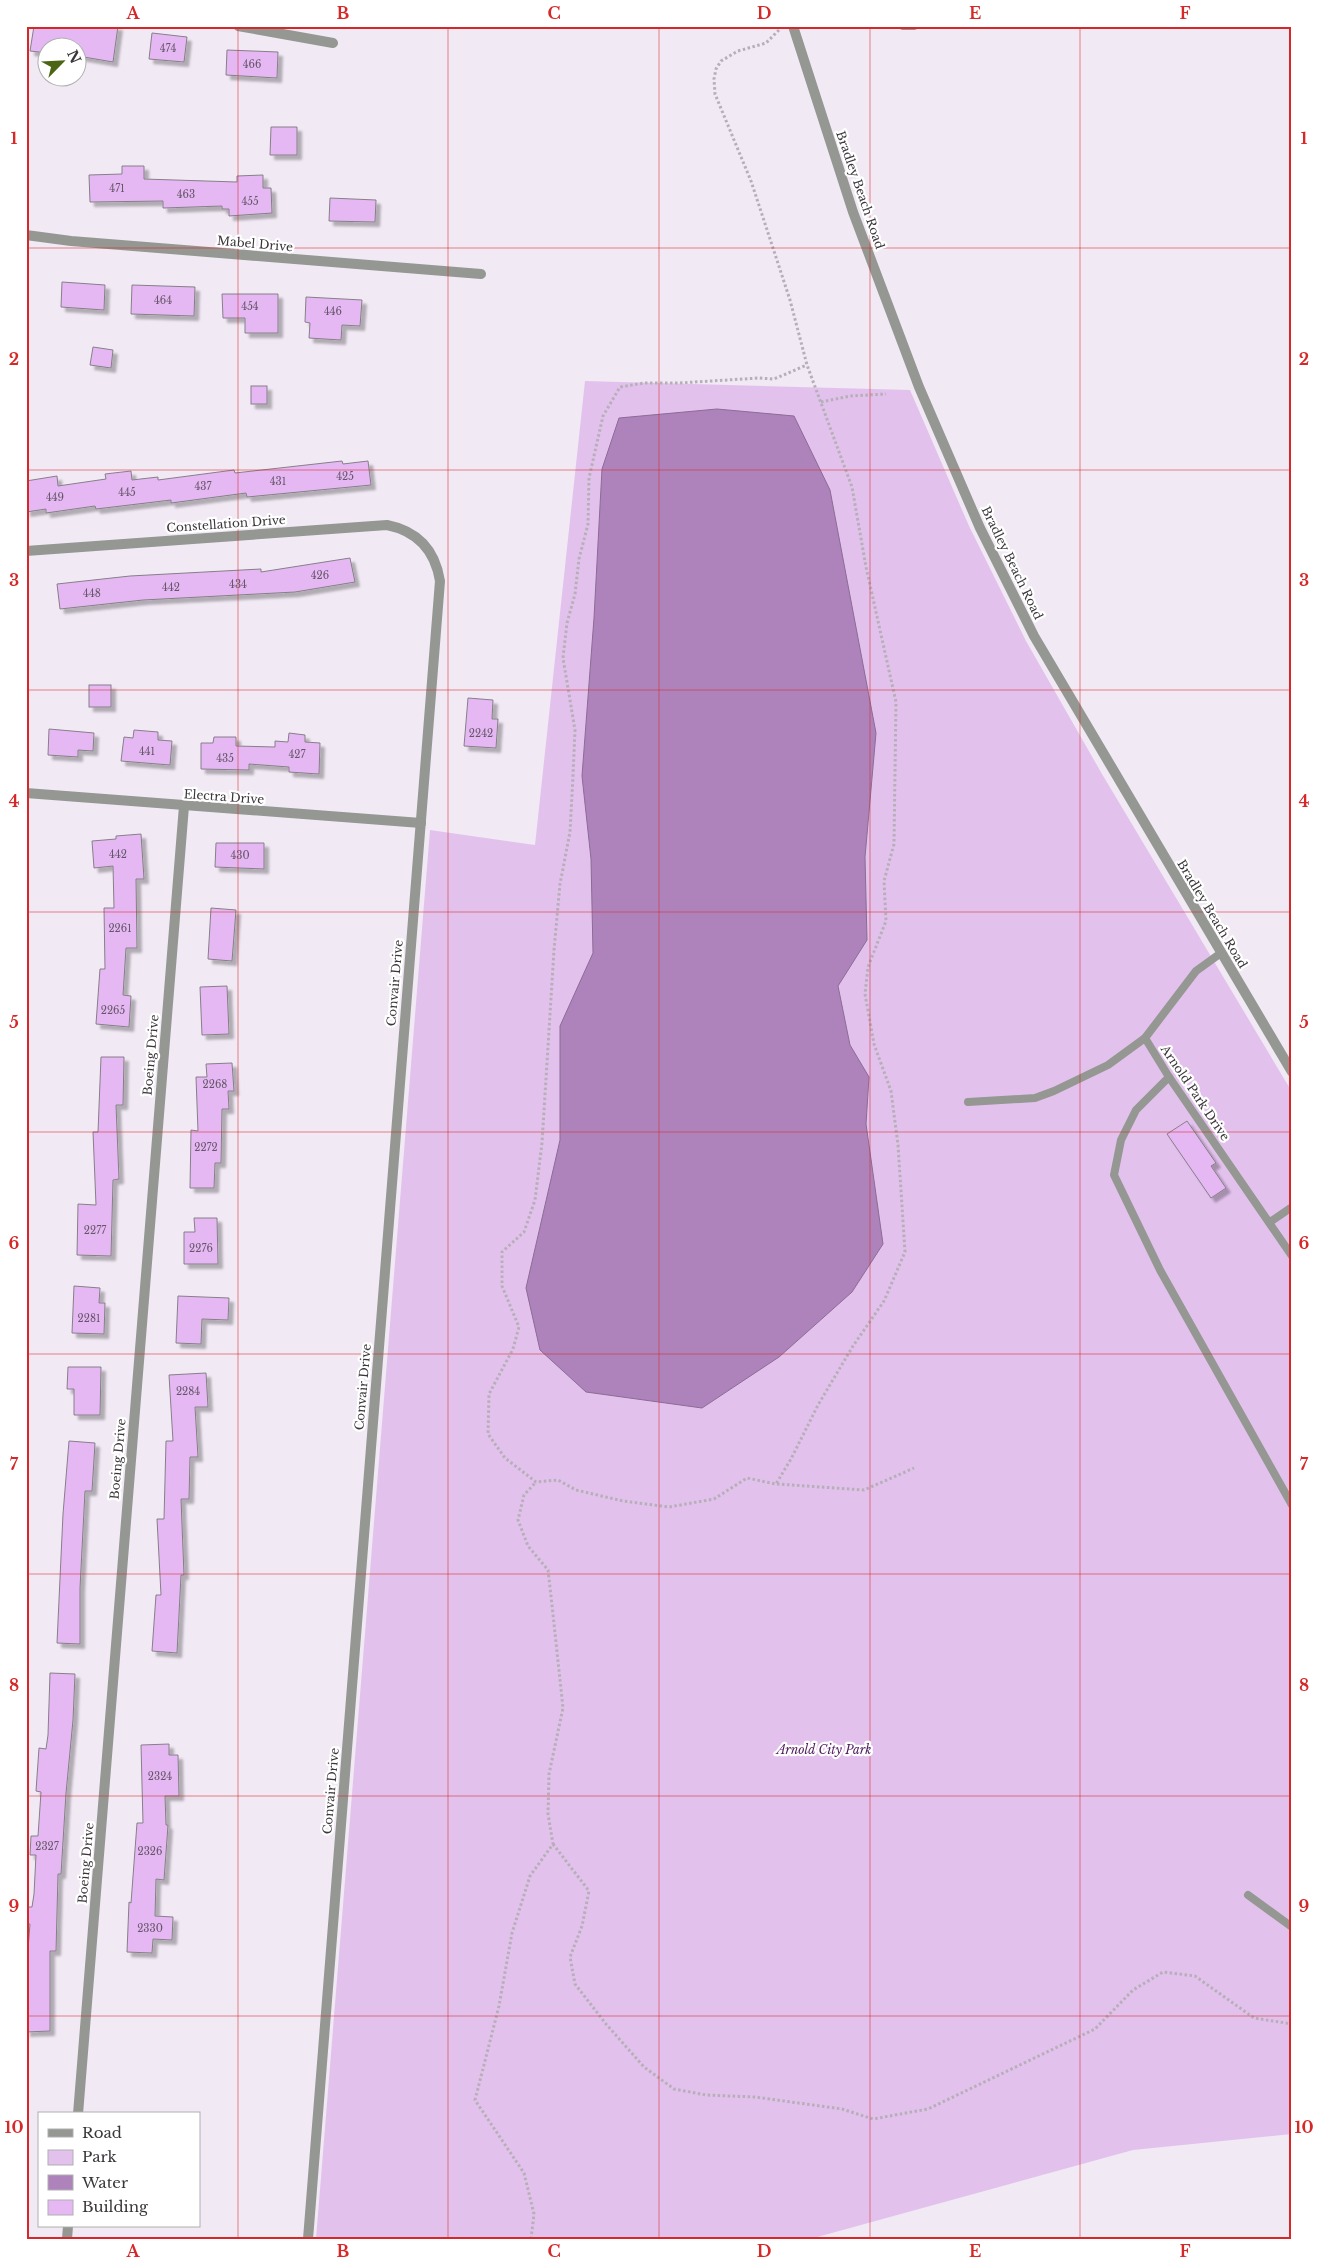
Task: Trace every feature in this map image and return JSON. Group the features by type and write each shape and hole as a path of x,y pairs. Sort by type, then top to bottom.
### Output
{"street":[{"path":"238,26 333,43"},
{"name":"Bradley Beach Road","path":"793,26 856,221 919,387 980,528 1034,636 1292,1072"},
{"name":"Mabel Drive","path":"26,235 71,241 482,274"},
{"name":"Constellation Drive","path":"26,551 387,525 406,530 423,542"},
{"name":"Convair Drive","path":"308,2239 440,581 435,560 423,542"},
{"name":"Electra Drive","path":"26,793 421,823"},
{"name":"Boeing Drive","path":"78,2112 184,806"}],"lane":[{"path":"903,26 914,26"},
{"name":"Arnold Park Drive","path":"1221,952 1196,971 1145,1038 1169,1077 1292,1256"},
{"path":"968,1102 1035,1098 1108,1065 1145,1038"},
{"path":"1169,1077 1136,1110 1121,1140 1114,1174 1160,1270 1292,1505"},
{"path":"1270,1222 1292,1208"},
{"path":"1248,1895 1292,1927"}],"path":[{"path":"776,1484 792,1459 818,1405 853,1346 884,1301 905,1252 898,1145 891,1091 874,1044 865,994 868,966 886,921 884,881 894,844 896,702 866,567 852,487 807,365 790,300 751,181 718,101 714,79 716,69 727,56 766,43 783,26"},
{"path":"536,1482 505,1458 488,1434 489,1394 513,1349 519,1327 502,1286 502,1252 524,1232 535,1200 542,1143 554,950 560,884 570,832 574,776 574,730 563,658 567,623 575,594 579,560 588,524 589,478 603,416 620,387 644,383 774,379 807,365"},
{"path":"821,402 850,396 886,394"},
{"path":"914,1468 864,1490 776,1484 747,1478 714,1499 669,1507 614,1499 576,1490 558,1480 536,1482 524,1495 518,1520 528,1546 548,1570 563,1708 549,1774 548,1814 553,1844 589,1892 582,1926 570,1957 575,1984 644,2067 674,2089 706,2095 754,2097 842,2109 873,2119 928,2109 1095,2029 1133,1990 1162,1972 1195,1976 1254,2018 1292,2024"},
{"path":"531,2239 534,2214 524,2173 475,2100 499,2006 512,1933 530,1876 553,1844"}],"green space":[{"name":"Arnold City Park","path":"585,381 910,390 969,526 1026,641 1102,774 1292,1092 1292,2134 1133,2150 810,2239 316,2239 430,830 535,845"}],"water":[{"path":"717,409 794,416 830,490 876,733 865,857 867,940 838,986 850,1045 869,1077 866,1124 883,1244 852,1292 779,1357 702,1408 586,1392 540,1350 526,1288 560,1140 560,1026 593,953 591,859 582,776 594,618 602,469 619,418"}],"building":[{"path":"34,26 118,26 113,62 88,58 88,38 38,38 38,52 30,51"},
{"path":"152,33 187,37 184,62 149,59"},
{"path":"227,50 278,52 277,78 226,75"},
{"path":"271,127 297,127 297,155 270,155"},
{"path":"122,166 144,166 144,179 237,182 237,176 263,175 263,188 271,188 272,213 229,216 229,209 222,209 222,206 163,208 163,201 90,202 89,175 122,174"},
{"path":"330,198 376,200 375,222 329,221"},
{"path":"62,282 105,285 104,310 61,307"},
{"path":"132,285 195,287 194,316 131,314"},
{"path":"222,294 278,294 278,333 245,333 245,318 223,318"},
{"path":"306,297 362,300 360,326 342,325 341,340 309,338 310,323 305,322"},
{"path":"93,347 113,350 111,368 90,365"},
{"path":"251,386 267,386 267,404 251,404"},
{"path":"342,461 343,464 368,461 371,485 247,497 246,493 171,503 171,500 96,509 95,506 46,513 46,509 26,512 26,481 57,476 58,486 106,479 105,474 131,471 132,480 158,477 158,480 234,470 235,473"},
{"path":"350,558 355,582 295,592 143,600 60,609 57,584 130,576 261,569 261,572"},
{"path":"89,685 111,685 111,707 89,707"},
{"path":"468,698 493,700 492,719 498,719 496,748 464,746"},
{"path":"49,729 94,733 93,751 78,750 78,757 48,755"},
{"path":"134,730 158,732 158,740 172,741 170,765 121,761 124,737 133,738"},
{"path":"289,733 305,735 305,742 320,743 319,774 289,772 289,767 249,764 249,770 201,769 201,743 213,743 214,737 236,737 236,746 275,747 275,741 288,742"},
{"path":"141,834 144,879 136,879 137,948 126,948 123,995 131,996 129,1027 96,1024 100,969 105,969 104,908 114,908 113,866 94,868 92,841 116,839 116,836"},
{"path":"216,843 264,843 264,869 215,867"},
{"path":"211,908 236,910 232,961 208,959"},
{"path":"227,986 229,1034 202,1035 200,987"},
{"path":"101,1057 124,1057 123,1105 116,1105 119,1179 113,1180 111,1256 77,1255 78,1204 96,1205 93,1132 98,1132"},
{"path":"232,1063 234,1091 228,1091 229,1109 222,1109 221,1163 215,1163 214,1188 190,1188 191,1130 198,1131 196,1077 207,1077 206,1064"},
{"path":"1187,1121 1216,1163 1211,1166 1226,1188 1211,1198 1167,1134"},
{"path":"194,1218 217,1218 218,1264 184,1264 184,1232 195,1232"},
{"path":"74,1286 100,1288 99,1303 105,1303 104,1334 72,1333"},
{"path":"178,1296 229,1298 228,1320 202,1319 201,1344 176,1343"},
{"path":"68,1367 101,1367 100,1415 74,1415 74,1389 67,1389"},
{"path":"206,1373 208,1407 195,1407 198,1457 190,1457 189,1499 181,1499 184,1575 181,1575 177,1653 152,1651 156,1595 161,1595 157,1519 164,1519 166,1441 173,1441 169,1375"},
{"path":"69,1441 95,1443 92,1491 85,1491 80,1588 80,1644 57,1643 63,1514"},
{"path":"50,1673 75,1674 73,1720 61,1874 58,1874 56,1951 50,1951 50,2031 26,2032 26,1975 30,1924 26,1924 26,1907 32,1907 34,1894 36,1855 30,1855 31,1836 38,1836 41,1792 36,1791 39,1748 46,1749"},
{"path":"169,1744 169,1755 178,1755 179,1796 165,1796 166,1825 168,1825 164,1880 156,1879 155,1916 173,1917 172,1940 153,1939 152,1953 127,1952 129,1902 131,1903 137,1823 143,1823 141,1745"}]}
